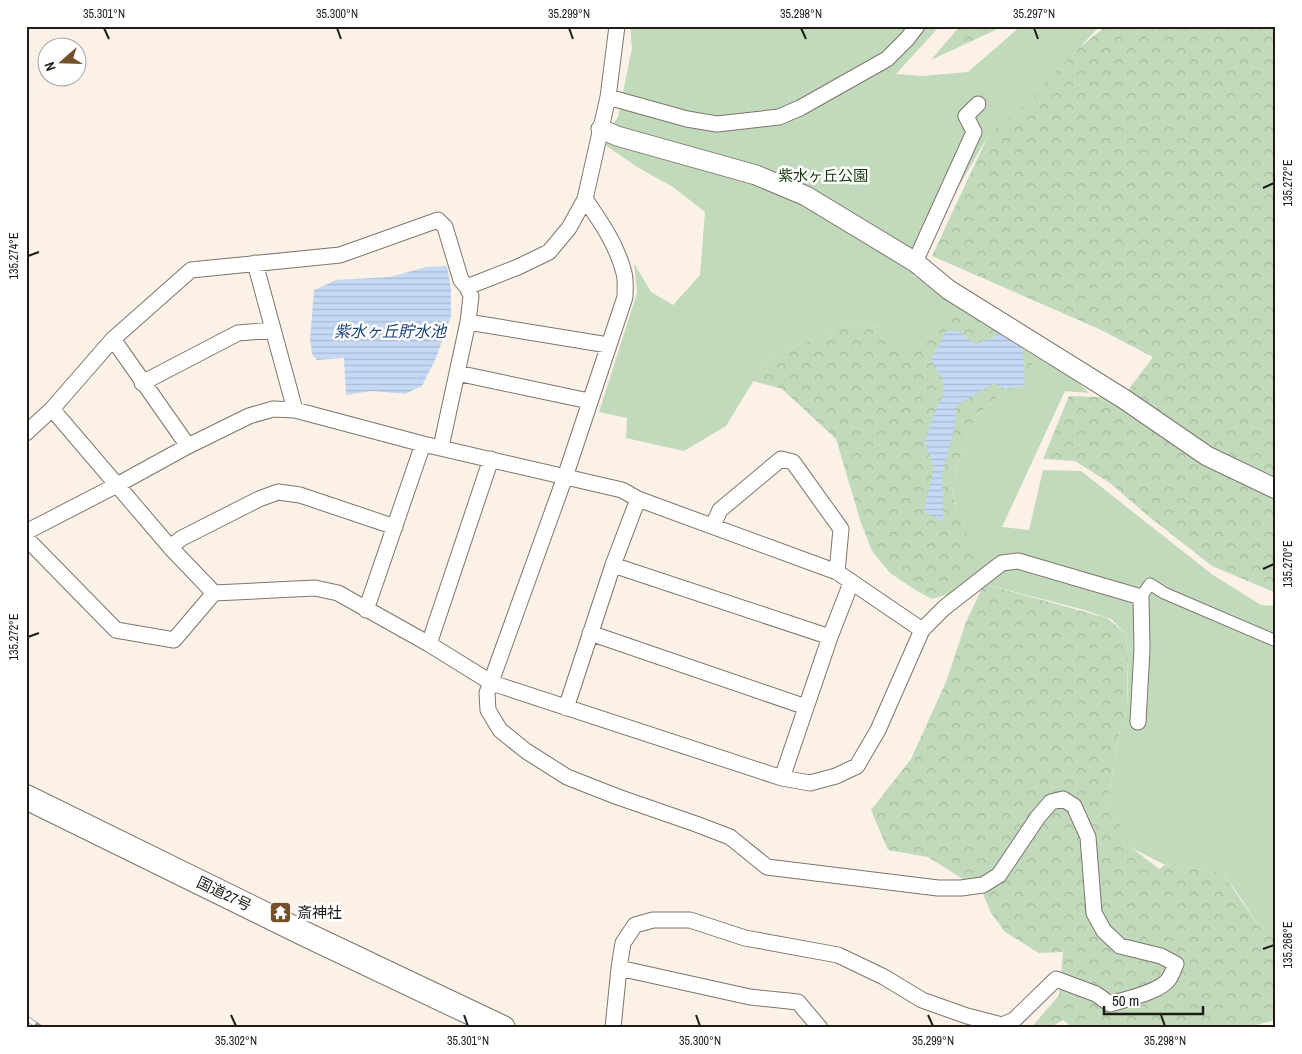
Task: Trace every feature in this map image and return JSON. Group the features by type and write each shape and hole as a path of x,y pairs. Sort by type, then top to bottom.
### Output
{"highway":[{"name":"国道27号","path":"26,797 307,936 504,1028"}],"street":[{"path":"467,286 518,267 549,252 569,228 585,199 608,97 617,26"},
{"path":"608,97 687,119 717,124 779,117 800,108 887,59 917,26"},
{"path":"915,262 974,132 966,116 978,104"},
{"path":"601,129 617,136 756,175 806,196 915,262 949,290 1124,399 1207,456 1276,489"},
{"path":"585,199 607,232 624,274 625,297 565,477 488,693 488,710 500,730 526,751 567,777 730,837 767,867 938,888 961,888 983,885 998,875 1038,817 1051,802 1063,799 1074,806 1088,837 1094,913 1104,931 1120,946 1161,956 1176,964 1168,981 1145,995 1136,995 1110,1004 1096,994 1056,979 1014,1020 1002,1025 990,1025 922,1000 884,976 838,956 746,938 690,920 653,920 635,925 623,943 613,1028"},
{"path":"26,433 52,409 113,339 191,270 340,255 438,220 444,227 460,280 467,286 471,296 468,322 441,447"},
{"path":"255,263 295,410"},
{"path":"468,322 608,345"},
{"path":"142,382 238,333 274,330"},
{"path":"113,339 188,446"},
{"path":"457,373 589,401"},
{"path":"52,409 170,547 214,593"},
{"path":"26,532 188,446 249,416 273,409 295,410 423,444 622,490 638,499 837,572 922,630"},
{"path":"366,610 423,444"},
{"path":"429,644 491,459"},
{"path":"713,525 720,510 781,459 793,462 841,529 837,572"},
{"path":"170,547 182,538 259,499 278,492 300,495 395,527"},
{"path":"566,708 613,565 638,499"},
{"path":"26,538 116,630 174,640 214,593 314,588 338,593 429,644 492,683 782,778 810,784 836,776 857,766 878,730 922,630 944,608 1002,563 1018,561 1141,596"},
{"path":"613,565 830,637"},
{"path":"782,778 830,637 851,583"},
{"path":"1138,722 1142,649 1141,596 1150,584 1164,593 1276,641"},
{"path":"590,633 806,707"},
{"path":"619,968 750,997 798,1002 820,1028"}],"green space":[{"name":"紫水ヶ丘公園","path":"630,26 940,26 896,74 922,76 968,72 1021,26 1100,26 1025,104 988,136 947,207 913,276 930,282 1039,342 1089,393 1065,391 1002,527 1029,530 1043,470 1081,471 1213,575 1261,605 1276,606 1276,927 1258,925 1222,872 1165,865 1132,848 1108,801 1119,735 1127,708 1128,683 1126,634 1111,619 1081,609 984,584 932,599 982,561 958,515 951,484 975,417 999,396 1025,393 1034,357 1025,342 963,311 949,307 942,322 915,351 893,340 885,328 845,323 766,360 726,426 684,451 626,438 627,418 599,412 637,293 634,263 651,292 673,305 700,275 705,212 673,187 637,167 601,142 618,117 632,48"},
{"path":"960,26 1004,26 931,60"},
{"path":"1106,26 1276,26 1276,593 1212,566 1110,483 1075,461 1043,459 1069,396 1122,398 1153,357 1099,329 932,256 988,136 1079,48"},
{"path":"949,306 1025,342 1034,357 1025,394 999,396 975,417 951,484 958,515 983,561 932,599 890,573 872,551 861,523 836,439 782,389 753,381 766,360 845,323 885,328 893,340 942,322"},
{"path":"984,584 1107,618 1126,634 1128,655 1127,708 1119,735 1108,801 1132,848 1159,869 1165,865 1222,872 1258,925 1276,927 1276,1020 1243,1028 1073,1028 1063,1020 1049,1028 1031,1028 1059,995 1063,952 1039,953 1005,932 991,913 982,891 928,857 888,850 871,810 911,759 946,682 966,622"}],"water":[{"name":"紫水ヶ丘貯水池","path":"447,266 451,289 451,316 436,358 422,386 405,394 372,391 346,395 344,358 317,360 312,354 310,340 314,290 336,280 390,277 426,267"},
{"path":"1001,329 1025,342 1023,354 1025,386 1004,389 994,383 956,406 955,426 942,474 943,522 924,511 934,467 925,442 932,419 944,393 942,378 931,360 946,331 960,332 975,344 994,337"}],"railway":[{"path":"26,1018 41,1028"}],"place":[{"name":"斎神社","path":"281,913"}]}
